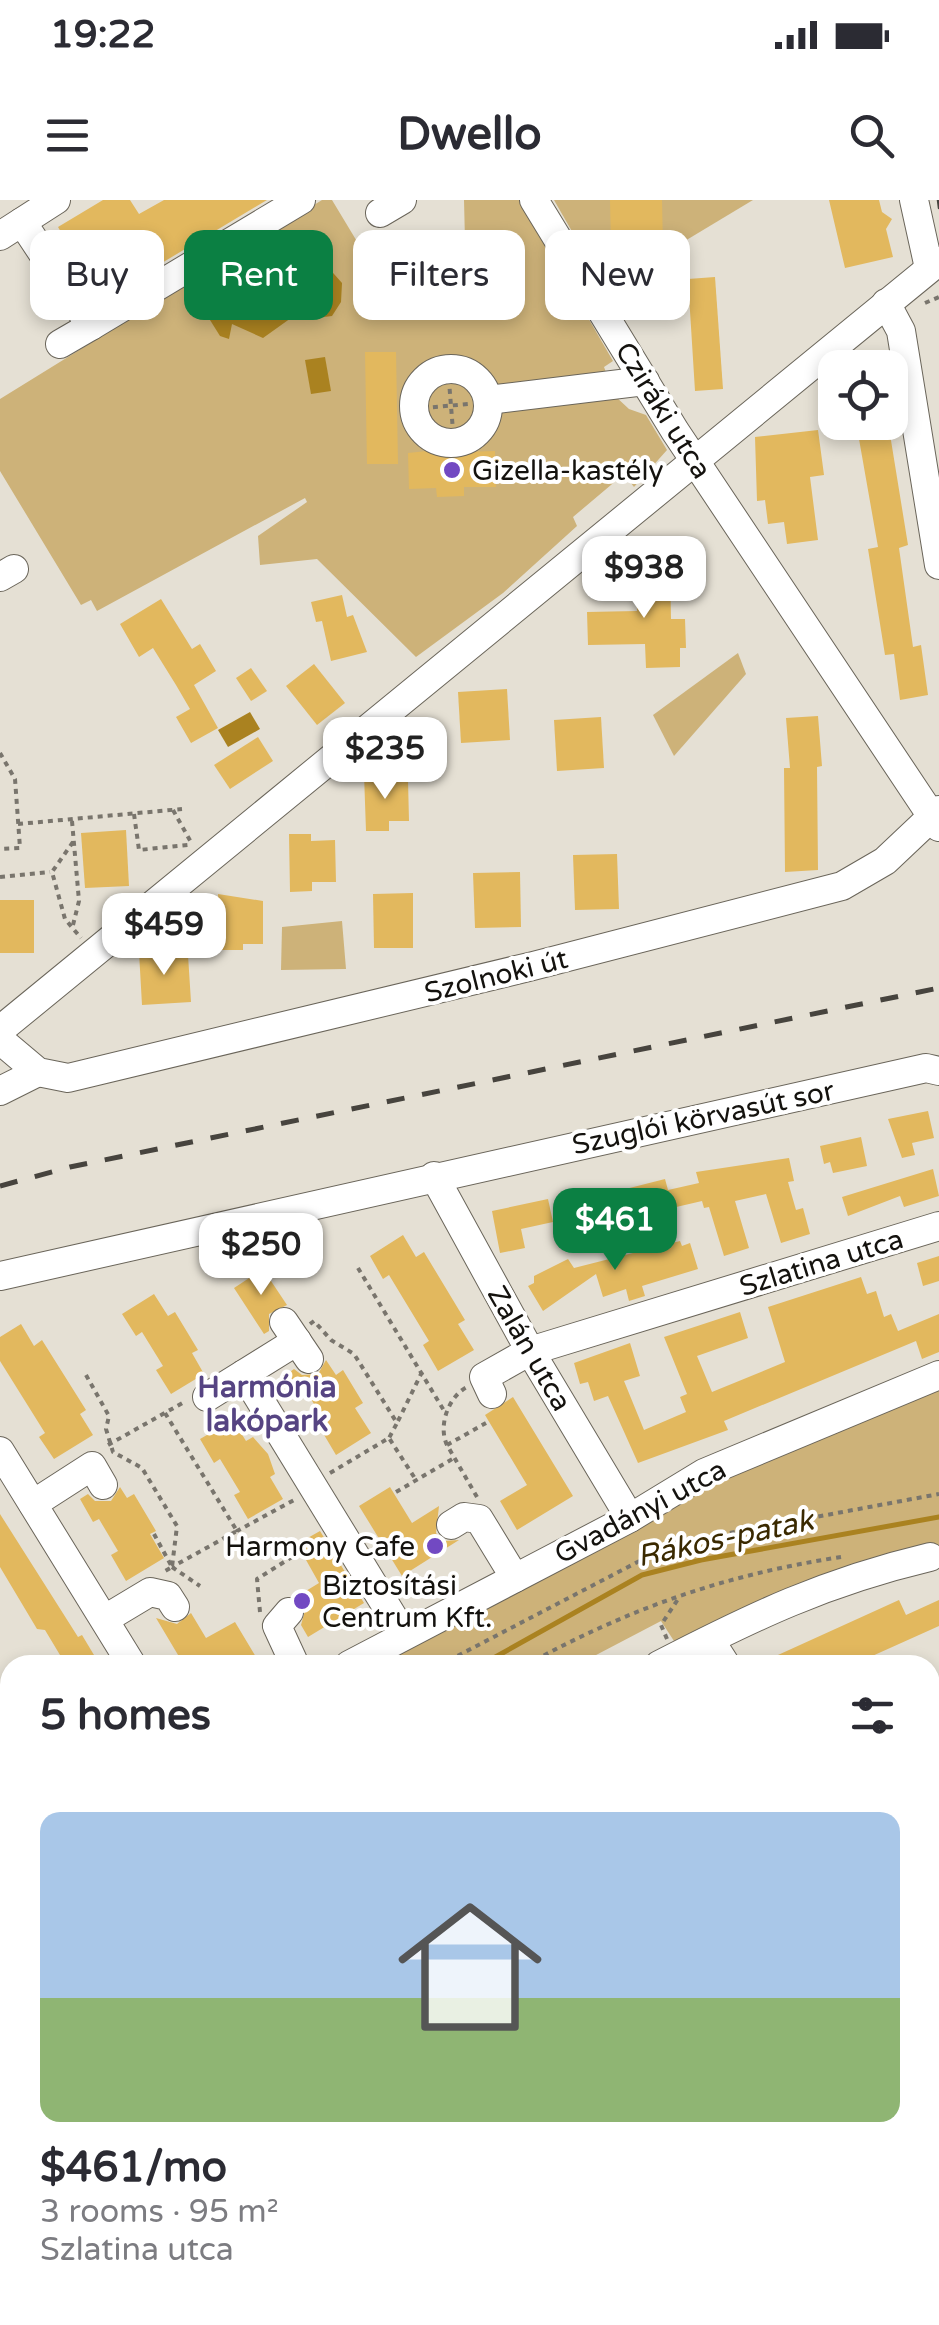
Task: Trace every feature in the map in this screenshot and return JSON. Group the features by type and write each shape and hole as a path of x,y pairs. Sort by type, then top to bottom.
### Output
{"street":[{"path":"56,200 11,229 91,326"},
{"path":"60,344 301,200"},
{"name":"Cziráki utca","path":"534,200 552,230"},
{"path":"0,1030 934,265 914,200"},
{"path":"886,304 901,331 939,565"},
{"name":"Cziráki utca","path":"608,320 694,460 937,818"},
{"path":"448,369 462,370 477,379 488,401 481,429 468,440 454,443 432,439 419,426 414,410 416,392 427,377 448,369"},
{"path":"488,401 645,381"},
{"name":"Szolnoki út","path":"0,1090 38,1072 68,1078 790,902 842,886 885,860 937,818"},
{"path":"0,1040 38,1072"},
{"name":"Szuglói körvasút sor","path":"0,1276 926,1068 939,1071"},
{"name":"Zalán utca","path":"434,1176 530,1351 630,1518"},
{"name":"Szlatina utca","path":"482,1374 530,1351 939,1226"},
{"path":"206,1396 296,1339"},
{"path":"244,1374 321,1482 404,1635"},
{"name":"Gvadányi utca","path":"367,1655 630,1518 704,1473 939,1375"},
{"path":"0,1452 126,1655"},
{"path":"33,1504 94,1460"},
{"path":"451,1525 464,1517 479,1519 515,1578"},
{"path":"679,1655 773,1606 825,1586 930,1557"},
{"path":"104,1619 150,1592 168,1596 174,1607"},
{"path":"289,1612 277,1626 290,1655"},
{"path":"710,1640 720,1655"}],"path":[{"path":"448,369 454,443"},
{"path":"414,410 488,401"},
{"path":"0,753 15,779 20,848 0,850"},
{"path":"173,810 192,844"},
{"path":"18,824 182,810"},
{"path":"134,814 140,850 202,843"},
{"path":"72,820 78,908 73,925"},
{"path":"52,872 73,842"},
{"path":"52,872 65,919 91,954"},
{"path":"0,876 52,872"},
{"path":"358,1268 446,1414"},
{"path":"296,1339 314,1322 331,1340 354,1354 398,1423"},
{"path":"172,1567 237,1532 389,1438 422,1372"},
{"path":"482,1374 457,1392 446,1414 442,1436 483,1508"},
{"path":"86,1376 109,1416 94,1460"},
{"path":"94,1460 165,1413 206,1396"},
{"path":"165,1413 241,1539 290,1550 292,1557"},
{"path":"447,1446 486,1423"},
{"path":"389,1438 416,1480"},
{"path":"396,1492 454,1458"},
{"path":"94,1460 142,1468 177,1526 172,1567"},
{"path":"459,1655 651,1555 703,1538 939,1494"},
{"path":"545,1655 606,1622 766,1568 858,1554"},
{"path":"172,1567 200,1586"},
{"path":"661,1626 680,1596"}],"shaded area":[{"path":"322,200 332,200 353,235 353,320 525,320 525,230 465,230 464,200 520,200 545,243 545,320 589,320 613,361 604,367 615,396 629,409 646,415 667,450 634,487 624,474 573,517 577,526 503,593 416,657 317,559 260,565 258,536 307,502 305,498 97,611 91,600 81,605 0,471 0,399 128,320 164,320 164,298 184,285 184,320 333,320 333,230 273,230"},
{"path":"554,200 753,200 690,238 690,230 571,230"},
{"path":"333,273 342,283 341,302 333,314"},
{"path":"210,320 288,320 263,338 232,324 229,339 220,336"},
{"path":"325,357 331,391 311,394 305,360"},
{"path":"738,653 746,674 674,756 653,715"},
{"path":"250,712 260,729 228,747 218,730"},
{"path":"342,921 346,969 281,970 282,927"},
{"path":"939,1385 939,1546 825,1574 674,1641 661,1621 596,1655 394,1655 692,1486"}],"building":[{"path":"103,200 130,200 139,214 164,200 267,200 217,230 184,230 184,250 164,262 164,230 58,227"},
{"path":"610,200 662,200 663,230 611,230"},
{"path":"829,200 879,200 882,212 892,219 886,229 893,257 845,268"},
{"path":"715,277 723,389 695,391 690,279"},
{"path":"365,352 396,352 398,464 367,464"},
{"path":"818,430 824,475 810,477 818,540 787,544 784,522 768,524 765,500 757,501 755,437"},
{"path":"859,440 891,440 908,545 899,548 913,647 921,645 928,695 900,700 894,654 885,655 868,549 878,547"},
{"name":"Gizella-kastély","path":"465,447 465,452 495,451 496,487 464,487 464,496 437,497 436,488 409,489 408,453"},
{"path":"670,565 671,619 685,619 686,648 680,648 680,667 646,668 645,644 588,645 587,612 637,611 636,566"},
{"path":"342,595 347,617 353,615 367,652 331,661 322,621 316,622 311,602"},
{"path":"161,599 192,649 200,644 216,671 194,685 218,728 191,743 176,717 190,709 176,685 153,648 139,657 120,624"},
{"path":"314,664 345,703 317,725 286,686"},
{"path":"251,668 267,691 251,701 236,678"},
{"path":"507,689 510,740 461,743 458,692"},
{"path":"818,716 822,766 817,767 818,870 785,872 784,768 790,768 786,718"},
{"path":"601,717 604,768 557,771 554,720"},
{"path":"258,737 273,761 230,789 214,765"},
{"path":"387,773 387,780 408,780 409,821 389,821 389,831 366,831 364,774"},
{"path":"126,830 129,886 85,888 81,833"},
{"path":"289,834 311,834 311,841 335,840 336,882 312,882 312,891 290,892"},
{"path":"617,854 619,909 575,910 573,855"},
{"path":"520,872 521,927 475,928 473,873"},
{"path":"413,893 413,948 374,948 373,894"},
{"path":"218,894 263,901 263,944 243,944 243,950 217,950"},
{"path":"0,900 34,900 34,953 0,953"},
{"path":"163,950 163,957 188,955 191,1002 142,1005 139,952"},
{"path":"928,1111 934,1138 912,1143 915,1155 902,1158 888,1119"},
{"path":"861,1137 867,1166 833,1173 830,1162 824,1164 820,1146"},
{"path":"789,1158 794,1181 788,1182 796,1210 803,1208 810,1234 781,1243 766,1194 735,1201 749,1248 724,1256 709,1207 704,1208 702,1201 642,1215 639,1203 586,1214 582,1196 597,1192 598,1196 665,1179 668,1190 699,1183 696,1172"},
{"path":"933,1169 939,1196 904,1207 900,1196 848,1216 842,1197"},
{"path":"548,1199 553,1222 521,1229 525,1248 500,1253 492,1211"},
{"path":"403,1235 416,1257 424,1252 465,1320 458,1324 474,1350 438,1371 423,1345 429,1341 389,1275 383,1279 370,1256"},
{"path":"680,1241 682,1246 690,1243 698,1269 642,1286 645,1296 629,1301 626,1289 603,1297 596,1274 543,1311 528,1286 534,1283 534,1276 568,1259 574,1268"},
{"path":"939,1256 939,1281 923,1286 917,1263"},
{"path":"263,1269 287,1305 269,1314 269,1331 264,1334 234,1288"},
{"path":"861,1277 867,1294 876,1291 884,1317 891,1314 898,1331 939,1314 939,1352 922,1359 916,1341 724,1421 728,1430 638,1463 608,1396 594,1401 588,1382 580,1384 574,1363 630,1343 640,1376 624,1381 644,1430 686,1412 680,1397 687,1394 664,1337 740,1312 748,1338 697,1356 712,1392 785,1362 768,1307"},
{"path":"154,1294 168,1316 175,1312 198,1350 192,1353 204,1374 171,1394 156,1370 163,1366 142,1332 136,1336 122,1314"},
{"path":"21,1324 34,1346 42,1340 86,1410 80,1414 93,1435 54,1459 39,1437 45,1433 0,1361 0,1337"},
{"path":"326,1360 336,1375 343,1370 363,1403 355,1408 371,1433 336,1455 320,1428 326,1424 308,1394 302,1398 287,1374 294,1369 302,1375 318,1374"},
{"path":"513,1397 573,1496 517,1530 500,1501 527,1485 485,1415"},
{"path":"233,1420 246,1441 253,1437 268,1454 275,1474 270,1477 283,1499 248,1519 234,1495 240,1492 220,1459 214,1463 200,1439"},
{"path":"120,1487 127,1498 134,1494 156,1531 150,1534 164,1558 126,1581 111,1555 118,1551 99,1519 93,1522 80,1499 88,1494 95,1501 111,1501"},
{"path":"390,1487 412,1523 439,1506 436,1533 444,1541 459,1540 402,1576 359,1506"},
{"path":"0,1514 78,1637 82,1635 94,1655 60,1655 45,1630 37,1629 0,1567"},
{"path":"320,1531 364,1603 308,1637 301,1625 306,1607 296,1597 319,1583 297,1544"},
{"path":"899,1600 906,1615 939,1600 939,1626 874,1655 778,1655"},
{"path":"191,1613 206,1638 235,1622 255,1655 178,1655 156,1618 177,1624"}],"waterway":[{"name":"Rákos-patak","path":"499,1655 642,1575 701,1560 939,1517"}],"tram line":[{"path":"938,200 939,208"}],"railway":[{"path":"0,1186 70,1167 939,988"}],"place":[{"name":"Gizella-kastély","path":"452,470"},
{"name":"Harmony Cafe","path":"435,1546"},
{"name":"Biztosítási Centrum Kft.","path":"302,1601"}],"district":[{"name":"Harmónia lakópark","path":"267,1404"}]}
